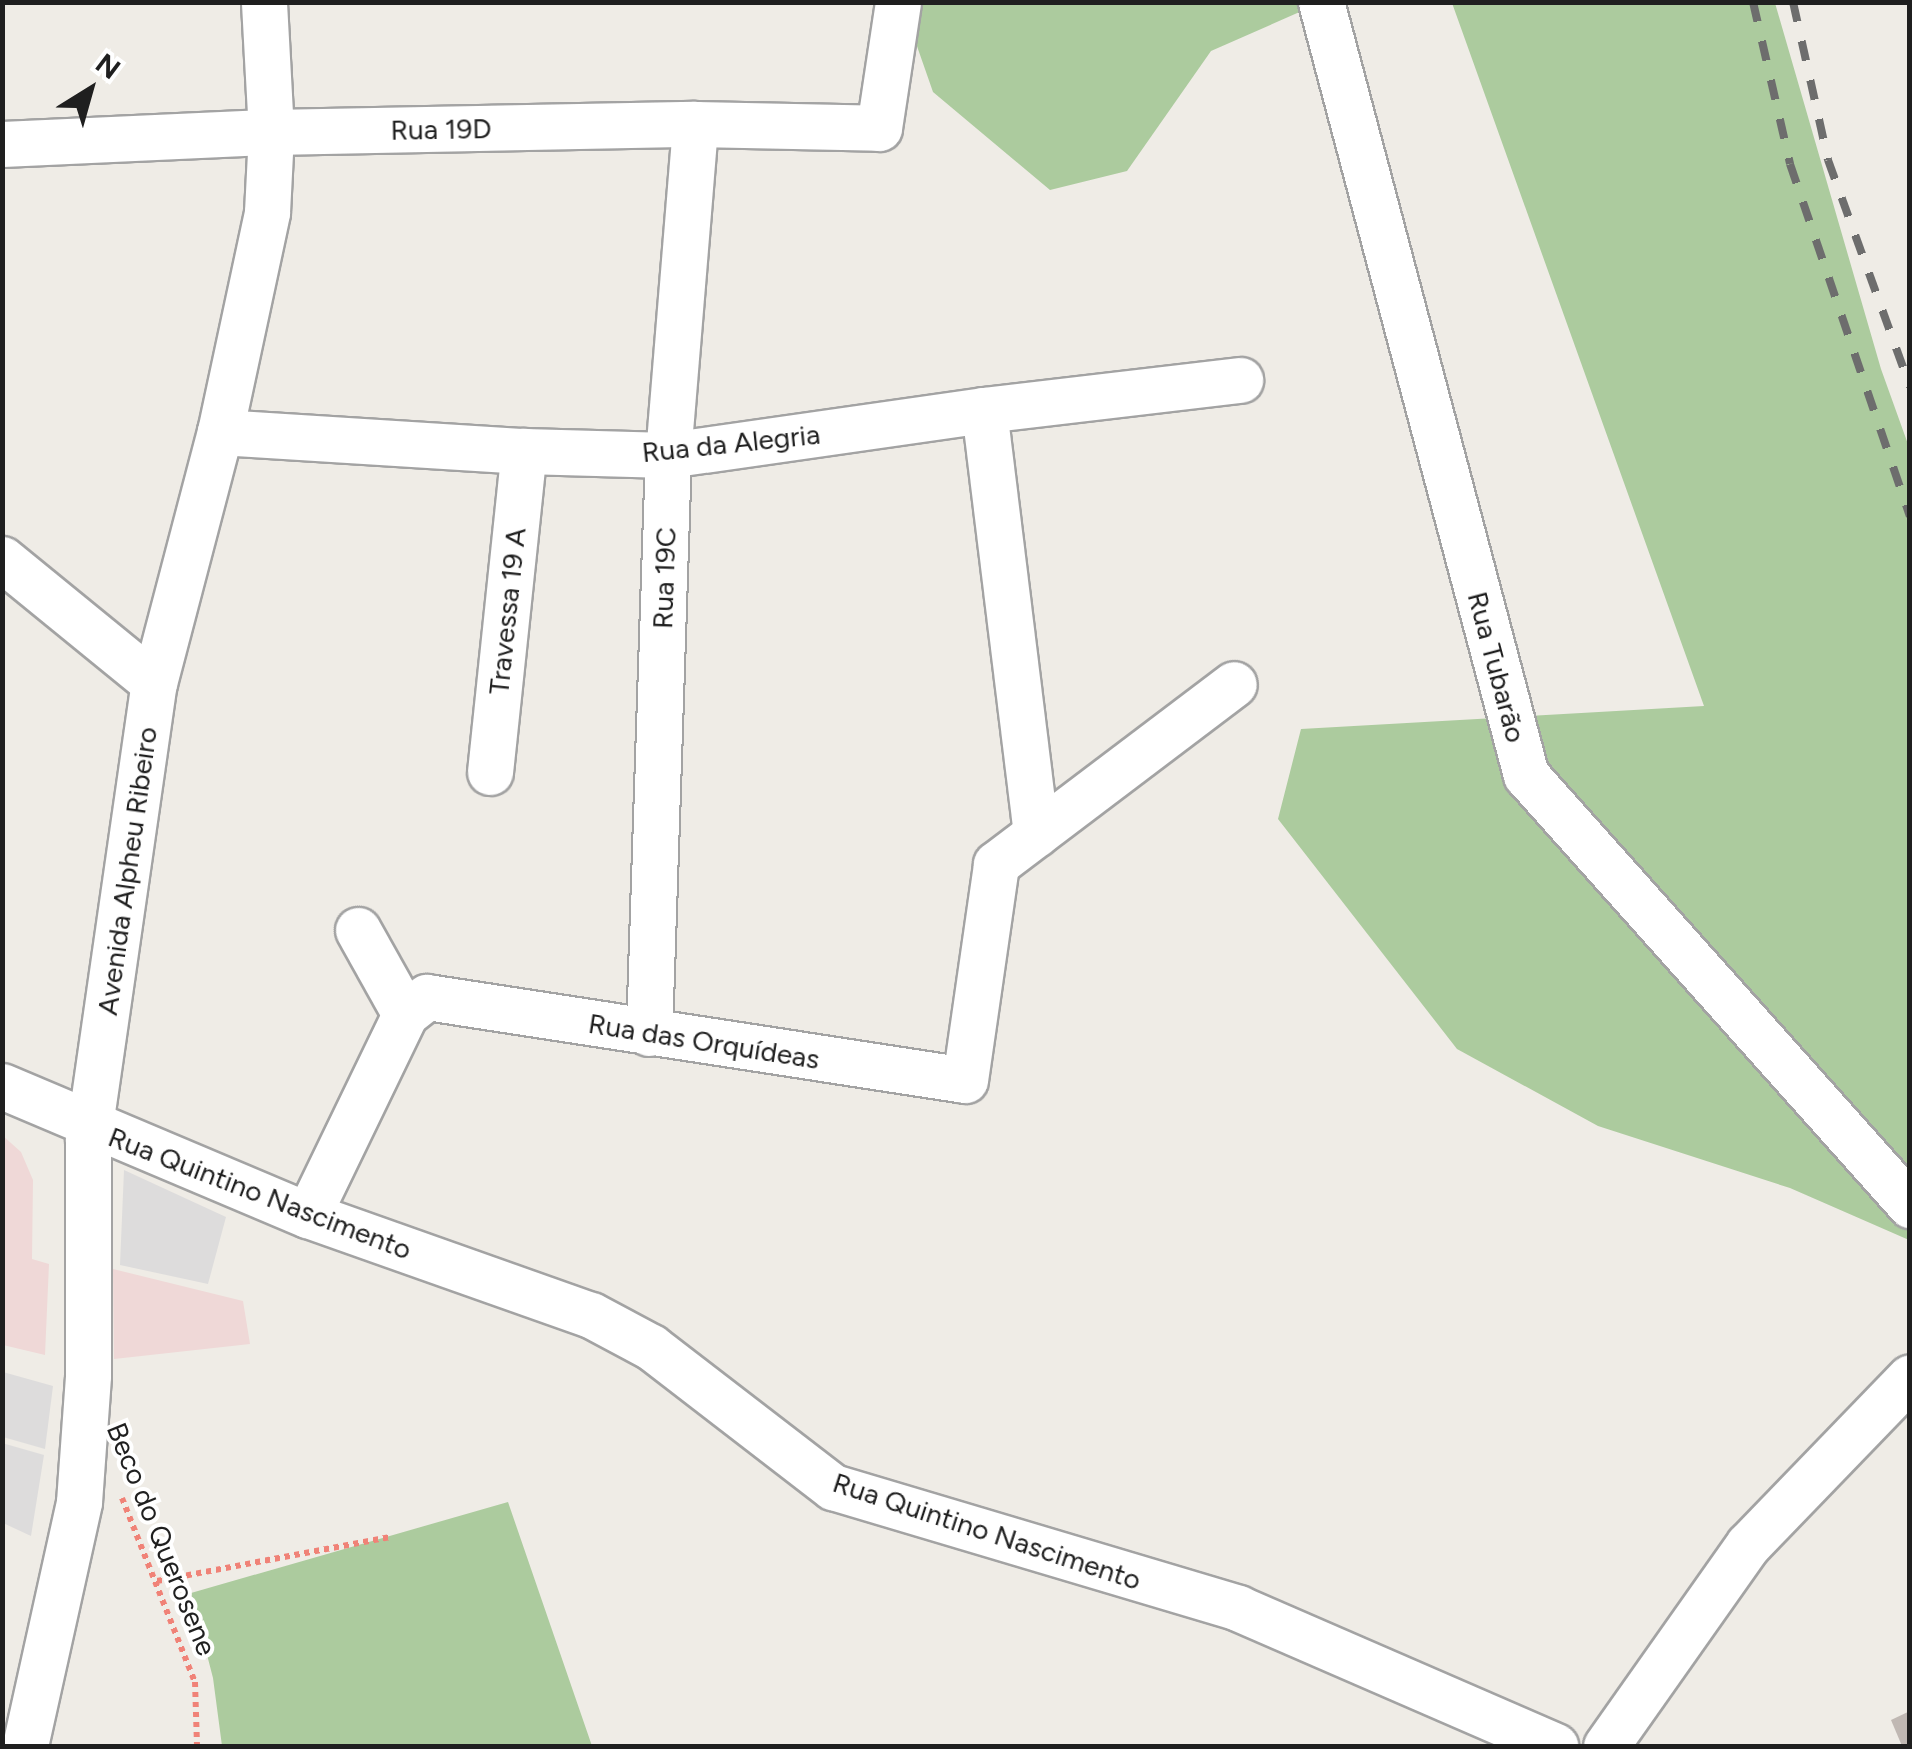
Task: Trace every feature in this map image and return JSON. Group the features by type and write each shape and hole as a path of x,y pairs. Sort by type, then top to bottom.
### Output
{"street":[{"name":"Avenida Alpheu Ribeiro","path":"25,1746 78,1502 88,1375 89,1126 154,683 220,432 267,212 271,132 264,2"},
{"name":"Rua 19D","path":"2,144 271,132 695,124 879,128 898,2"},
{"name":"Rua Tubarão","path":"1321,2 1526,775 1910,1204"},
{"name":"Rua 19C","path":"649,1034 668,455 695,124"},
{"name":"Rua da Alegria","path":"220,432 524,451 668,455 984,410 1240,380"},
{"path":"984,410 1036,834"},
{"name":"Travessa 19 A","path":"490,772 524,451"},
{"path":"2,559 154,683"},
{"name":"Rua das Orquídeas","path":"405,1014 427,997 965,1080 996,864 1234,684"},
{"path":"308,1215 405,1014 358,930"},
{"name":"Rua Quintino Nascimento","path":"2,1086 89,1126 308,1215 606,1323 651,1347 833,1487 1238,1608 1555,1746"},
{"path":"1606,1746 1748,1545 1910,1377"}],"path":[{"name":"Beco do Querosene","path":"121,1495 194,1682 197,1746"},
{"path":"157,1581 390,1537"}],"shaded area":[{"path":"2,1135 21,1152 33,1180 32,1259 49,1264 45,1355 3,1345"},
{"path":"124,1170 226,1217 208,1284 120,1265"},
{"path":"113,1269 243,1301 250,1344 114,1359"},
{"path":"3,1372 53,1386 45,1449 3,1437"},
{"path":"2,1443 44,1455 31,1536 3,1523"}],"green space":[{"path":"918,3 1320,3 1211,51 1127,171 1050,190 933,92 911,29"},
{"path":"1452,3 1775,3 1881,369 1909,447 1909,1240 1790,1188 1598,1126 1457,1049 1278,819 1301,729 1704,706"},
{"path":"508,1502 592,1746 222,1746 213,1678 191,1593"}],"building":[{"path":"1910,1711 1910,1746 1902,1746 1891,1720"}],"railway":[{"path":"1753,2 1790,164 1910,516"},
{"path":"1793,2 1828,160 1910,387"}]}
